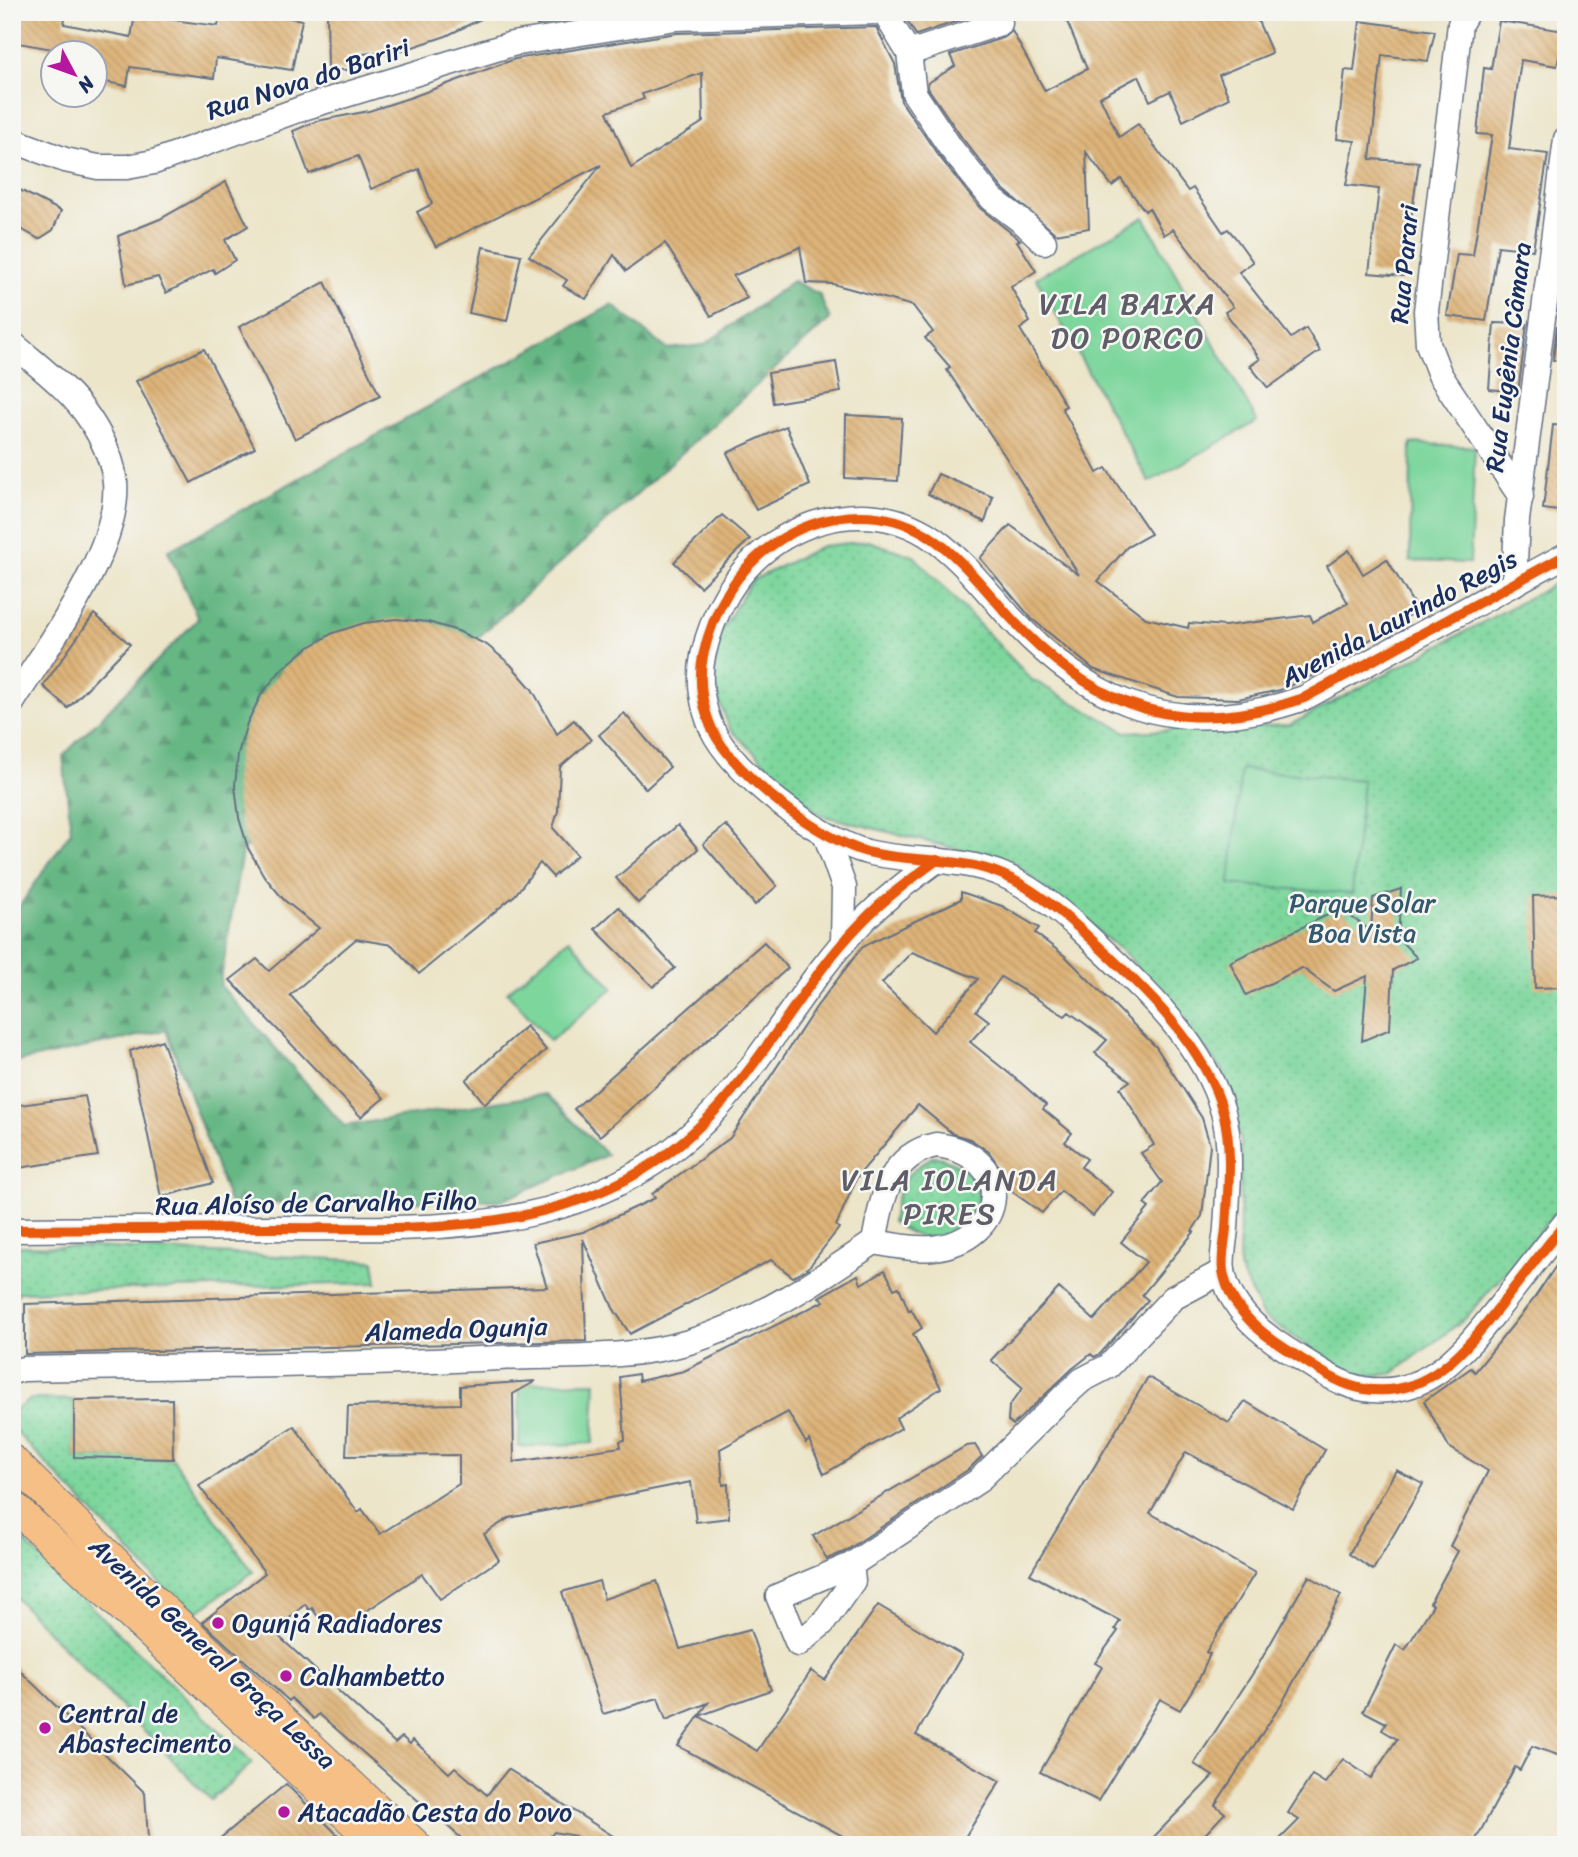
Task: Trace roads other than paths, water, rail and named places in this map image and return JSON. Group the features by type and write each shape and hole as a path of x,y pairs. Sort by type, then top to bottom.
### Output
{"main road":[{"name":"Avenida General Graça Lessa","path":"12,1460 162,1608 416,1845"},
{"name":"Avenida General Graça Lessa","path":"12,1506 378,1845"}],"street":[{"name":"Rua Nova do Bariri","path":"12,140 65,160 99,167 127,167 154,162 306,107 512,44 676,18 877,12"},
{"path":"884,12 909,53 914,93 950,147 992,199 1025,223 1044,242"},
{"name":"Rua Parari","path":"1467,12 1460,24 1427,297 1429,344 1440,376 1521,496"},
{"path":"909,53 1000,23"},
{"name":"Rua Eugênia Câmara","path":"1514,584 1521,496 1566,139"},
{"path":"12,343 88,416 106,447 115,482 112,521 101,555 12,703"},
{"name":"Avenida Laurindo Regis","path":"1223,1271 1230,1160 1223,1113 1209,1076 1185,1039 1101,949 1036,894 1003,875 968,864 861,850 826,836 780,803 727,754 713,732 704,708 702,662 712,625 725,595 746,568 771,545 801,528 832,516 865,516 894,521 925,533 952,555 1014,621 1068,669 1101,691 1129,704 1194,717 1270,710 1304,698 1566,555"},
{"path":"826,836 844,887 843,943"},
{"name":"Rua Aloíso de Carvalho Filho","path":"12,1230 451,1228 543,1211 584,1198 626,1179 705,1122 741,1081 843,943 863,921 937,860"},
{"path":"936,1144 958,1147 974,1156 987,1170 992,1187 993,1206 985,1222 972,1234 933,1248 874,1242 891,1175 902,1161 920,1148 936,1144"},
{"path":"851,1565 978,1481 1082,1380 1109,1366 1173,1298 1223,1271 1250,1323 1272,1341 1342,1383 1366,1389 1396,1389 1423,1381 1450,1366 1566,1222"},
{"name":"Alameda Ogunja","path":"12,1371 450,1361 612,1354 653,1349 687,1343 771,1309 874,1242"}],"place":[{"name":"Ogunjá Radiadores","path":"218,1623"},
{"name":"Calhambetto","path":"286,1676"},
{"name":"Central de Abastecimento","path":"45,1728"},
{"name":"Atacadão Cesta do Povo","path":"284,1812"}],"district":[{"name":"VILA BAIXA DO PORCO","path":"1128,321"},
{"name":"VILA IOLANDA PIRES","path":"950,1197"}],"park label":[{"name":"Parque Solar Boa Vista","path":"1362,918"}]}
